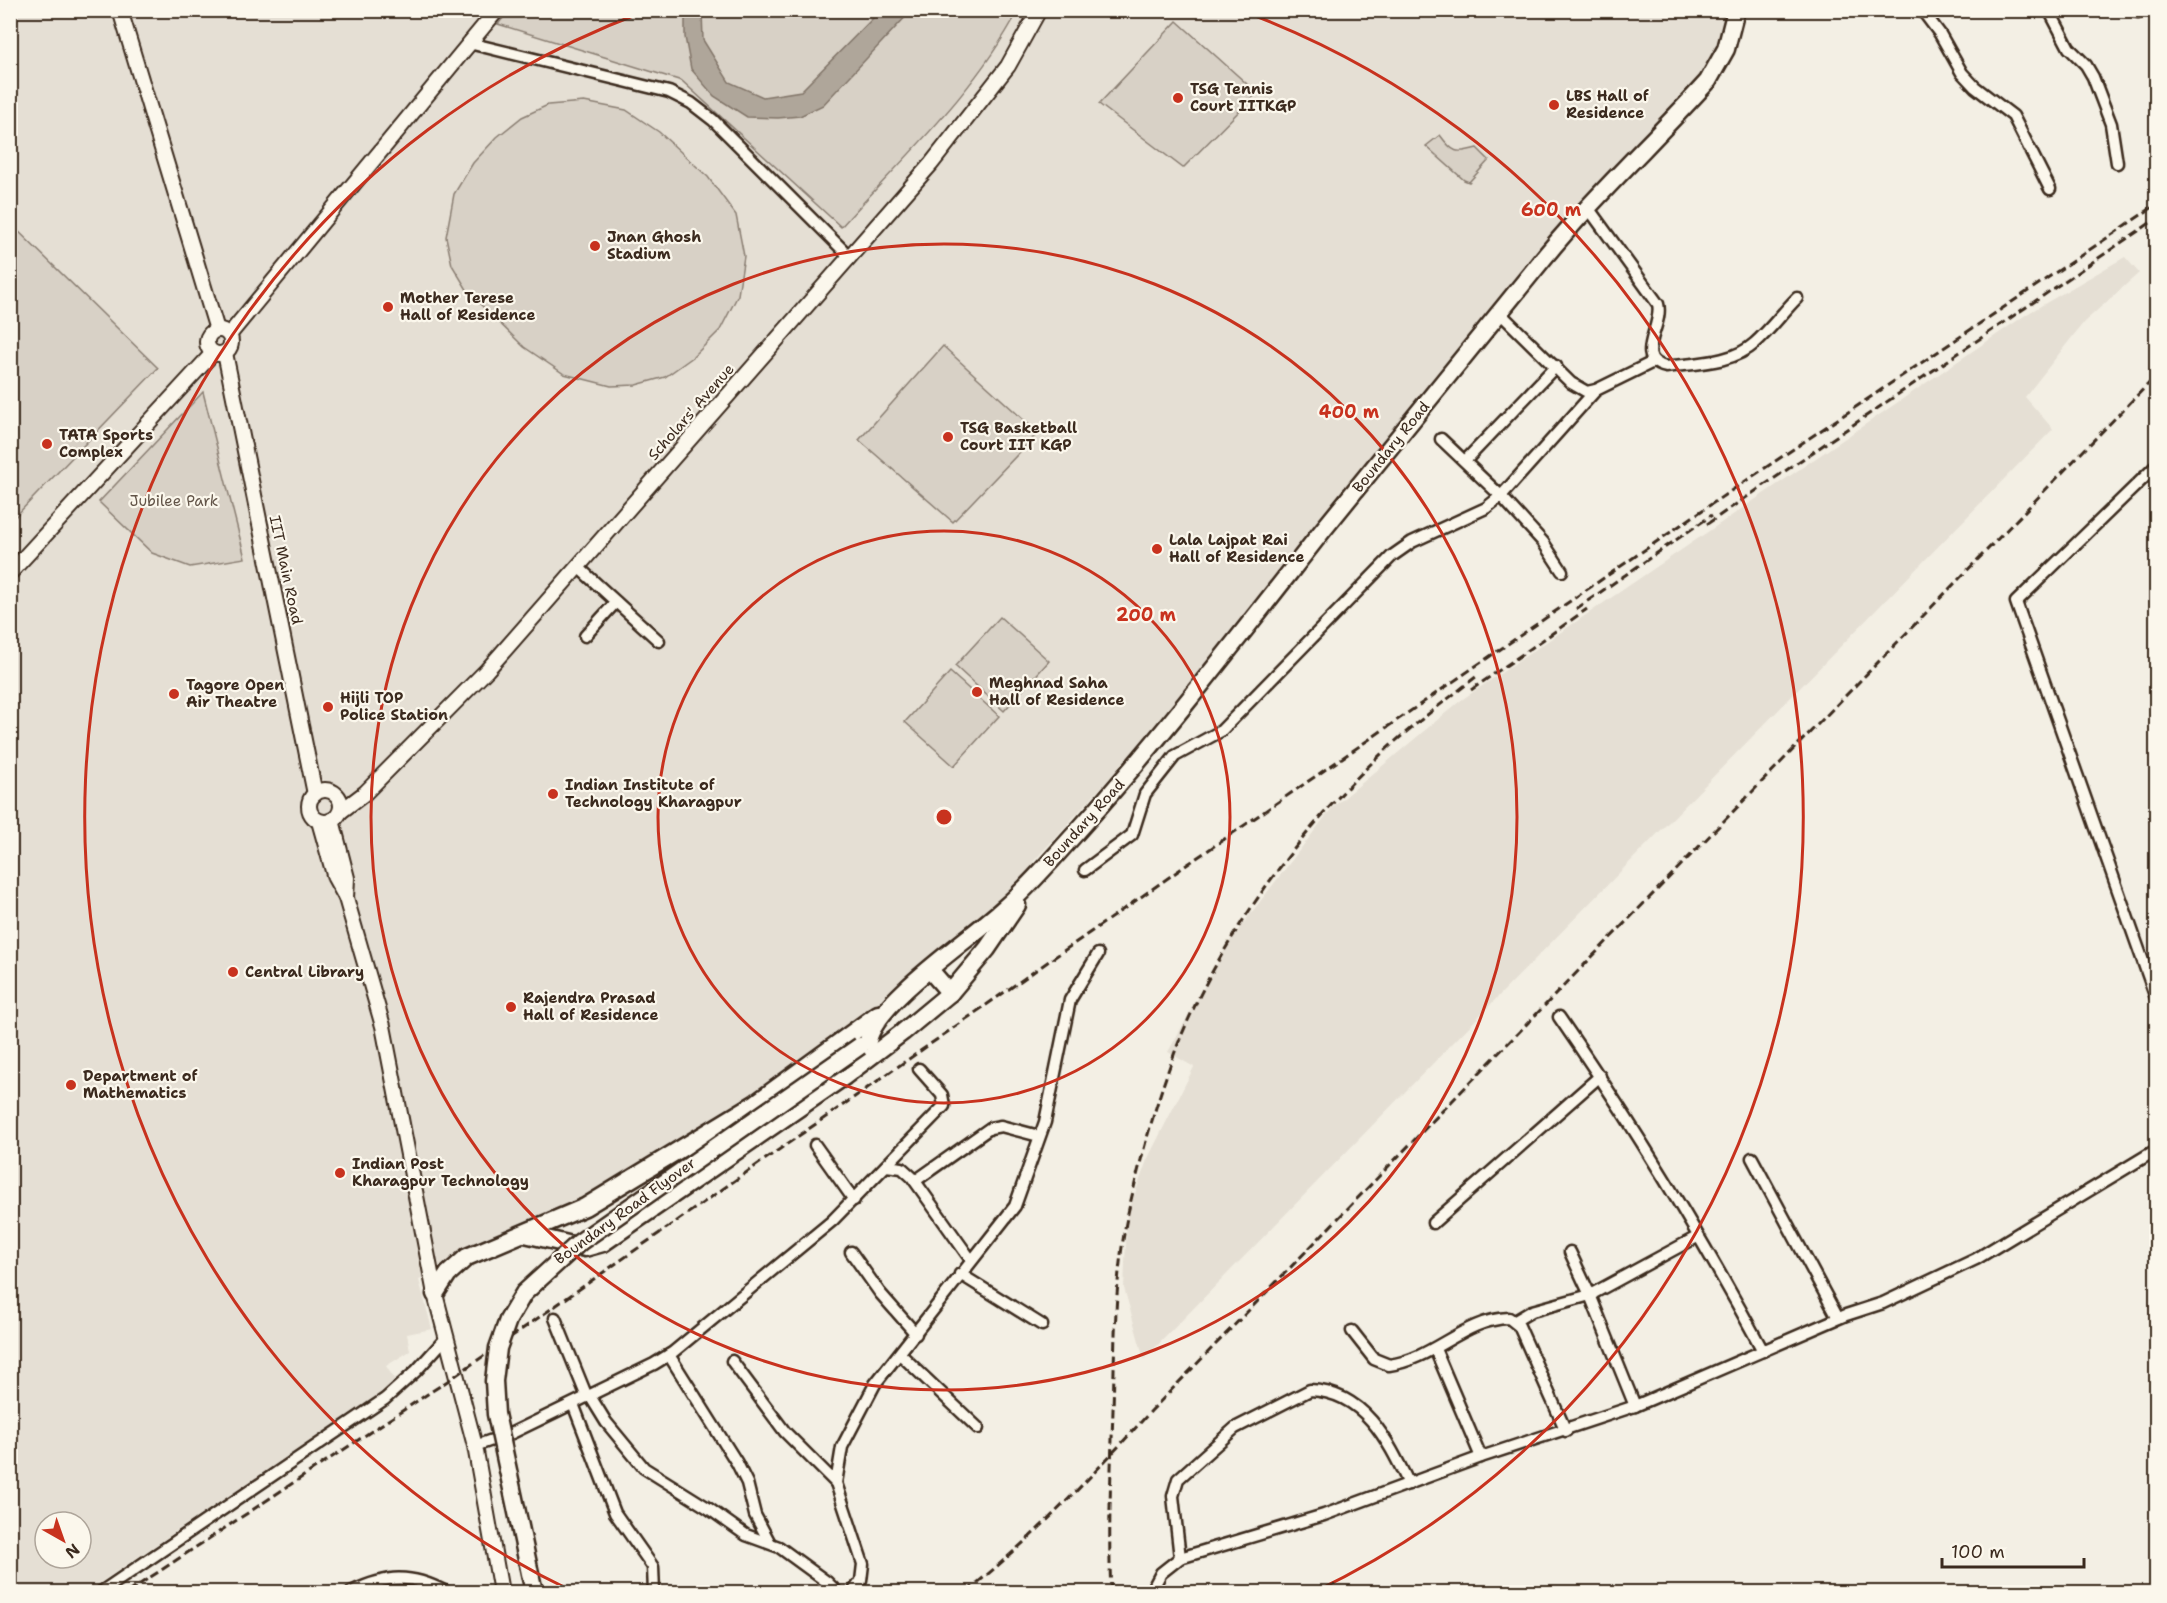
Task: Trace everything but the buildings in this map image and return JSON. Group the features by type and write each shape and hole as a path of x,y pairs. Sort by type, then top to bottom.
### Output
{"main road":[{"name":"Boundary Road","path":"886,1010 1007,906 1034,879 1176,719 1364,478 1501,314 1535,268 1708,81 1726,49 1737,12"},
{"name":"Boundary Road","path":"525,1234 585,1248 603,1243 837,1082 950,993 987,949 1034,879"},
{"path":"930,970 950,993"},
{"path":"435,1294 448,1274 467,1257 585,1207 756,1103 815,1062 870,1019 886,1010"},
{"name":"Boundary Road Flyover","path":"534,1593 496,1414 494,1381 496,1359 508,1320 524,1293 580,1242 733,1132 864,1044 870,1031 886,1010"},
{"path":"864,1044 892,1040"}],"street":[{"path":"10,573 219,353 230,346 223,333 120,10"},
{"path":"219,353 208,348 206,340 210,333 223,333 497,10"},
{"name":"Scholars' Avenue","path":"330,818 365,793 487,670 982,102 1008,66 1038,10"},
{"path":"1922,10 1940,34 1962,73 1975,87 2013,116 2049,189"},
{"path":"2049,10 2069,48 2086,65 2093,77 2111,124 2117,163"},
{"path":"469,43 669,92 690,103 713,120 849,256"},
{"path":"1589,209 1658,304 1661,313 1648,349 1653,362"},
{"path":"1084,870 1132,835 1145,794 1168,764 1184,750 1221,731 1392,556 1412,542 1486,508 1502,496 1596,390 1653,362 1666,367 1677,366 1720,360 1745,350 1756,343 1797,298"},
{"path":"1501,314 1579,389 1596,390"},
{"name":"IIT Main Road","path":"219,353 315,794"},
{"path":"1465,461 1556,366"},
{"path":"1441,439 1502,496 1543,542 1562,571"},
{"path":"2157,466 2016,602 2157,998"},
{"path":"577,566 659,641"},
{"path":"585,636 616,602"},
{"path":"330,818 312,816 309,807 315,794 325,791 334,794 340,802 330,818 347,878 346,898 383,1026 435,1294 475,1446 501,1593"},
{"path":"836,1483 842,1447 859,1409 874,1384 916,1334 960,1274 1015,1206 1040,1136 1070,1000 1098,954"},
{"path":"1558,1017 1640,1137 1697,1237 1727,1284 1763,1351"},
{"path":"475,1446 512,1433 669,1355 854,1200 944,1106 942,1095 920,1069"},
{"path":"1433,1223 1600,1076"},
{"path":"915,1181 990,1128 1001,1126 1040,1136"},
{"path":"815,1145 854,1200"},
{"path":"1151,1593 1161,1573 1180,1558 1324,1515 1481,1457 1635,1407 1838,1318 1883,1303 1976,1259 2157,1150"},
{"path":"1752,1158 1838,1318"},
{"path":"886,1166 902,1168 915,1181 971,1260"},
{"path":"1352,1331 1380,1363 1398,1364 1435,1349 1471,1326 1501,1318 1515,1321 1532,1311 1590,1295 1697,1237"},
{"path":"851,1252 880,1293 916,1334"},
{"path":"1570,1252 1590,1295 1635,1407"},
{"path":"960,1274 1042,1325"},
{"path":"555,1318 588,1397 644,1468 746,1535 770,1543 827,1582 837,1593"},
{"path":"1515,1321 1566,1431"},
{"path":"101,1593 385,1399 416,1371 445,1339"},
{"path":"1435,1349 1481,1457"},
{"path":"900,1354 978,1428"},
{"path":"669,1355 737,1463 747,1483 755,1515 770,1543"},
{"path":"732,1361 785,1432 836,1483 863,1564 861,1581 853,1593"},
{"path":"1180,1558 1173,1496 1178,1479 1235,1428 1310,1390 1343,1397 1362,1409 1384,1437 1409,1484"},
{"path":"573,1404 615,1513 653,1567 654,1593"},
{"path":"351,1593 397,1578 424,1581 446,1593"}],"shaded area":[{"name":"Indian Institute of Technology Kharagpur","path":"11,11 1728,11 1718,50 1701,79 1158,725 1033,862 1033,872 995,910 801,1066 605,1190 419,1280 432,1329 407,1334 410,1351 386,1366 395,1380 375,1397 86,1592 11,1592"},
{"path":"685,11 702,11 703,40 729,82 763,97 801,91 880,11 911,11 823,105 800,116 778,118 747,117 714,96 691,69 685,37"},
{"path":"2125,257 2139,273 2084,322 2025,397 2053,429 1144,1359 1124,1288 1127,1216 1147,1160 1194,1067 1168,1052 1229,942 1332,808 1460,701 2027,314"}],"green space":[{"path":"510,10 1018,11 1000,41 959,98 841,227 682,81 498,24"},
{"name":"TSG Tennis Court IITKGP","path":"1177,21 1257,93 1183,168 1099,104"},
{"name":"Jnan Ghosh Stadium","path":"584,102 626,110 659,132 708,177 736,215 744,256 738,295 720,330 693,357 665,377 636,385 611,386 564,374 524,347 469,293 452,265 446,237 454,194 473,163 497,137 522,117 548,105"},
{"path":"1440,135 1452,149 1464,151 1477,148 1489,160 1469,182 1426,146"},
{"name":"TATA Sports Complex","path":"10,223 158,368 11,521 10,521"},
{"name":"TSG Basketball Court IIT KGP","path":"943,346 1038,433 953,522 859,440"},
{"name":"Jubilee Park","path":"203,392 245,558 190,567 152,553 99,502"},
{"path":"1000,617 1049,661 1004,711 955,666"},
{"path":"950,672 999,716 954,766 905,722"}],"railway":[{"path":"128,1592 455,1376 1188,864 1707,507 2156,205"},
{"path":"1707,524 2156,219"},
{"path":"966,1592 1039,1528 1084,1483 1151,1411 2156,376"},
{"path":"1576,609 1712,515"},
{"path":"1471,690 1587,609"},
{"path":"1111,1592 1111,1479 1116,1312 1123,1237 1144,1149 1178,1044 1215,967 1262,891 1289,855 1317,821 1376,759 1477,676"}],"place":[{"name":"TSG Tennis Court IITKGP","path":"1178,98"},
{"name":"LBS Hall of Residence","path":"1554,105"},
{"name":"Jnan Ghosh Stadium","path":"595,246"},
{"name":"Mother Terese Hall of Residence","path":"388,307"},
{"name":"TSG Basketball Court IIT KGP","path":"948,437"},
{"name":"TATA Sports Complex","path":"47,444"},
{"name":"Lala Lajpat Rai Hall of Residence","path":"1157,549"},
{"name":"Meghnad Saha Hall of Residence","path":"977,692"},
{"name":"Tagore Open Air Theatre","path":"174,694"},
{"name":"Hijli TOP Police Station","path":"328,707"},
{"name":"Indian Institute of Technology Kharagpur","path":"553,794"},
{"name":"Central Library","path":"233,972"},
{"name":"Rajendra Prasad Hall of Residence","path":"511,1007"},
{"name":"Department of Mathematics","path":"71,1085"},
{"name":"Indian Post Kharagpur Technology","path":"340,1173"}]}
